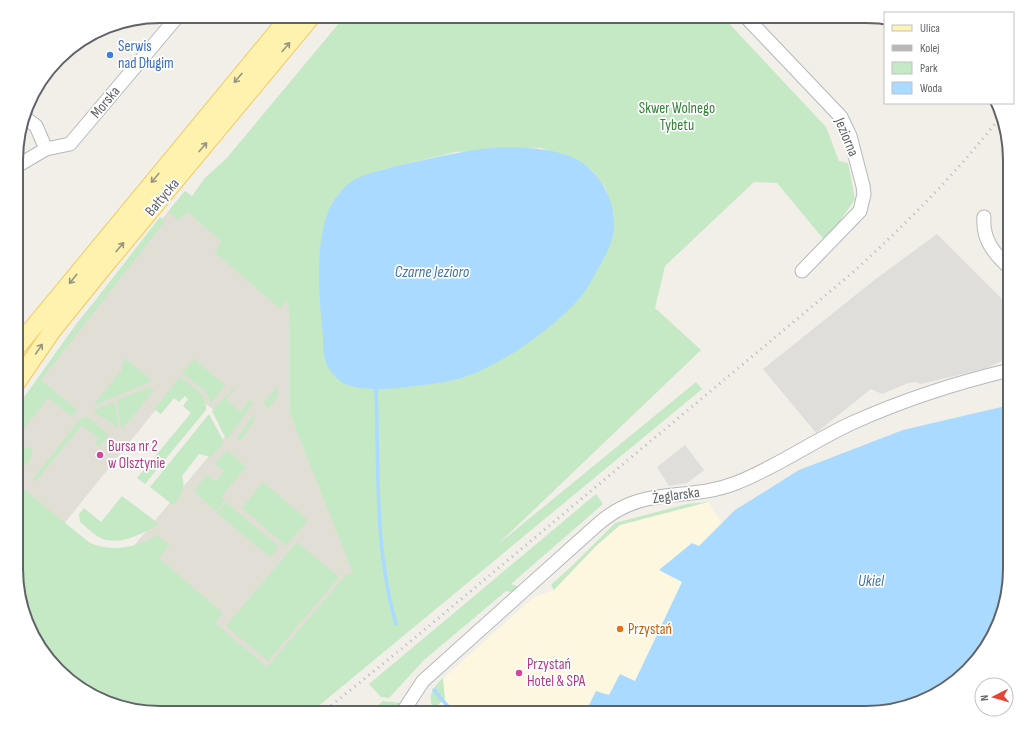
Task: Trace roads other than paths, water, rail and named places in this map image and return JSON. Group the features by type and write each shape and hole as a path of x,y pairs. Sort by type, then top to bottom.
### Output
{"main road":[{"name":"Bałtycka","path":"23,340 284,23"},
{"name":"Bałtycka","path":"23,373 52,331 102,269 306,23"}],"street":[{"name":"Morska","path":"23,162 46,149 70,144 172,23"},
{"name":"Jeziorna","path":"752,23 841,117 850,136 863,186 864,194 860,211 802,271"},
{"path":"29,121 36,126 46,149"},
{"path":"984,217 984,230 990,246 1003,260"},
{"name":"Żeglarska","path":"407,706 423,681 597,525 618,509 653,497 725,487 747,478 850,424 884,409 947,386 1003,372"}],"water":[{"name":"Czarne Jezioro","path":"509,147 553,151 570,156 578,160 595,175 608,194 614,217 612,239 604,257 583,294 553,324 521,348 487,368 470,375 444,382 389,389 353,387 341,382 329,369 324,357 319,287 322,234 331,205 335,199 351,182 362,176 401,165 455,153"},
{"name":"Ukiel","path":"1003,407 1003,578 996,613 989,630 975,653 963,666 942,683 927,692 910,699 884,705 588,706 596,691 609,695 620,674 635,681 682,582 659,570 692,543 699,546 735,510 799,470 903,430"}],"waterway":[{"path":"376,389 381,537 384,567 396,624"},
{"path":"434,690 447,706"}],"railway":[{"path":"331,706 405,646 851,274 891,237 948,179 997,121"}],"place":[{"name":"Serwis nad Długim","path":"110,55"},
{"name":"Bursa nr 2 w Olsztynie","path":"100,455"},
{"name":"Przystań","path":"620,629"},
{"name":"Przystań Hotel & SPA","path":"519,673"}],"park label":[{"name":"Skwer Wolnego Tybetu","path":"677,116"}]}
